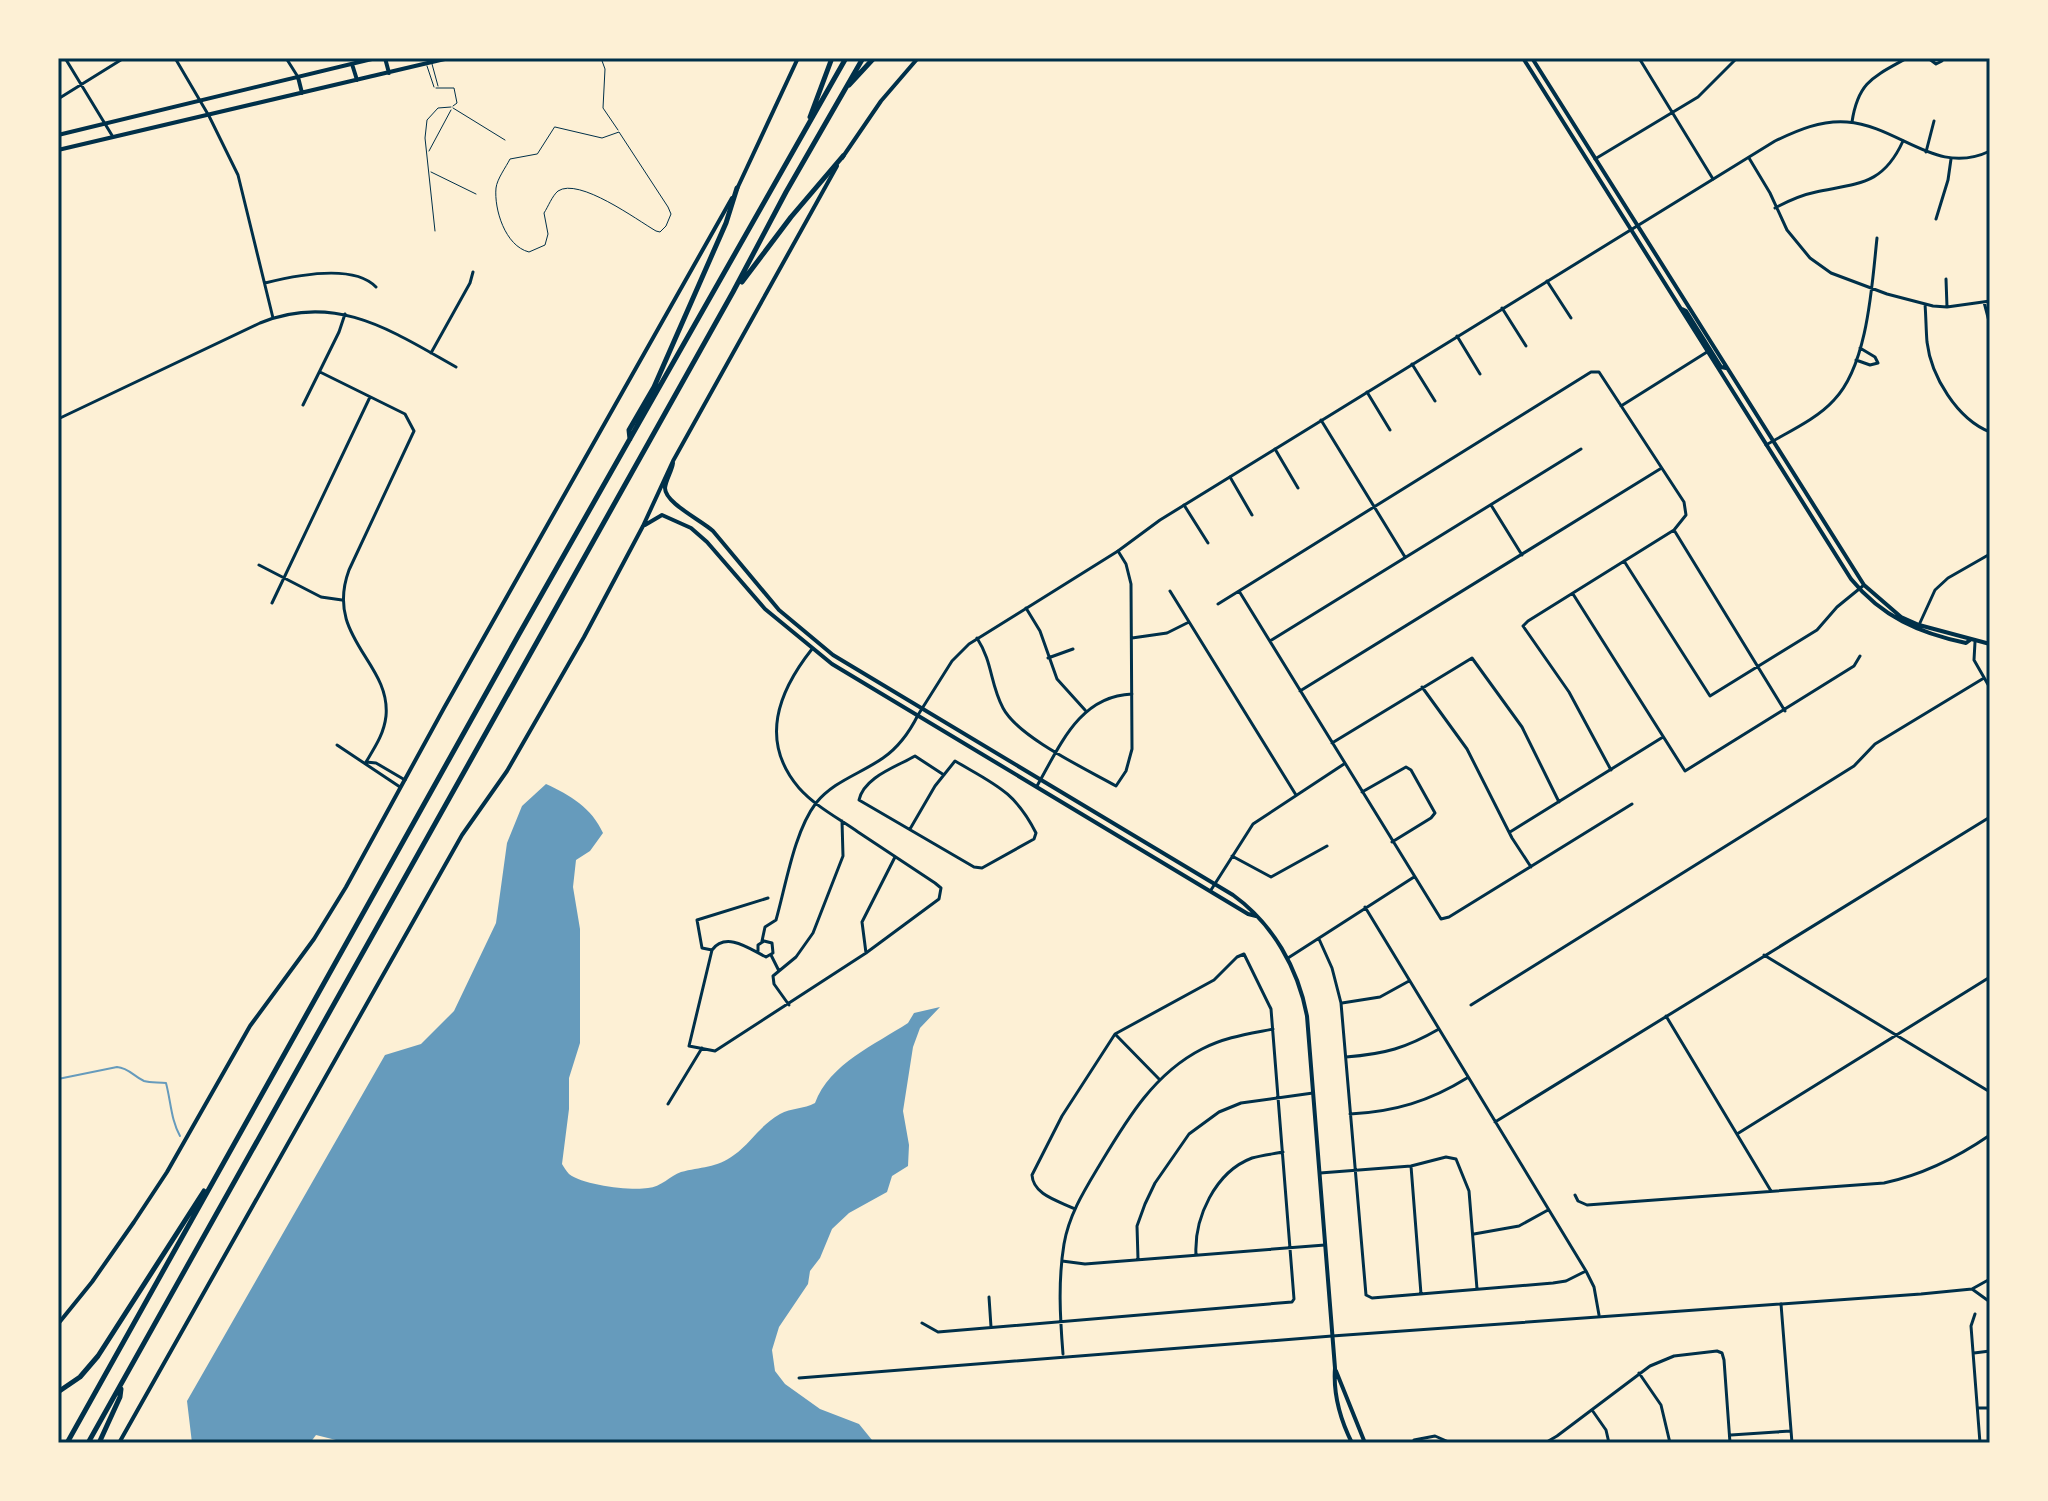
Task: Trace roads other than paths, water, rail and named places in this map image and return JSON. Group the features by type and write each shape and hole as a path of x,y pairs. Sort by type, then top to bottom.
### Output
{"highway":[{"path":"809,122 811,109 832,58"},
{"path":"67,1443 846,58"},
{"path":"88,1443 863,58"},
{"path":"845,88 874,58"},
{"path":"733,292 843,156"},
{"path":"630,439 629,430 654,387 726,223 737,188"},
{"path":"58,1392 80,1377 98,1356 197,1198 210,1184"},
{"path":"99,1443 120,1397 122,1383"}],"main road":[{"path":"58,135 376,58"},
{"path":"385,58 389,73"},
{"path":"58,150 449,58"},
{"path":"58,1324 92,1282 167,1172 250,1026 314,939 737,188 798,58"},
{"path":"119,1443 462,835 507,771 584,637 643,526 673,461 843,156 881,101 918,58"},
{"path":"1523,58 1766,445 1862,587 1887,614 1917,630 1966,643 1973,641"},
{"path":"1532,58 1862,587 1901,617 1919,625 1990,644"},
{"path":"352,64 357,80"},
{"path":"298,77 302,93"},
{"path":"1680,308 1686,311 1721,367 1726,368"},
{"path":"673,461 666,483 666,496 673,504 701,520 729,549 769,600 817,643 1215,884 1251,908 1277,940 1302,990 1307,1016 1334,1386 1352,1443"},
{"path":"643,526 662,515 691,528 720,556 765,609 812,649 1248,914 1256,916"},
{"path":"720,556 729,549"},
{"path":"812,649 817,643"},
{"path":"1335,1368 1365,1443"}],"street":[{"path":"65,58 113,137"},
{"path":"58,99 124,58"},
{"path":"175,58 201,101 238,175 273,318"},
{"path":"286,58 298,77"},
{"path":"1639,58 1713,179"},
{"path":"1595,159 1712,85 1737,58"},
{"path":"1852,122 1861,90 1907,58"},
{"path":"1928,58 1936,64 1942,58"},
{"path":"1926,152 1934,121"},
{"path":"758,951 765,927 776,920 805,820 816,803 841,781 872,765 898,745 952,661 977,638 1118,551 1184,505 1636,225 1801,128 1852,122 1951,159 1975,158 1990,151"},
{"path":"1775,208 1815,192 1865,182 1887,168 1903,140"},
{"path":"1749,158 1787,230 1810,258 1838,276 1925,304 1947,307 1990,301"},
{"path":"1936,219 1951,159"},
{"path":"1766,445 1832,403 1844,387 1860,348 1877,238"},
{"path":"431,353 470,283 473,272"},
{"path":"265,283 301,275 338,274 365,279 376,287"},
{"path":"1946,279 1947,307"},
{"path":"1547,281 1571,318"},
{"path":"1984,302 1990,325"},
{"path":"1925,304 1927,342 1941,382 1957,406 1974,423 1990,432"},
{"path":"1502,308 1526,346"},
{"path":"58,419 273,318 307,312 345,314 382,326 456,367"},
{"path":"303,405 345,314"},
{"path":"1457,336 1480,374"},
{"path":"1856,360 1870,365 1878,363 1875,357 1860,348"},
{"path":"1621,406 1707,352"},
{"path":"1412,364 1435,401"},
{"path":"320,372 405,414 413,426 414,435 349,570 342,600 345,619 385,700 383,730 366,762"},
{"path":"1218,604 1591,372 1599,372 1684,502 1686,515 1674,530 1523,625 1574,700 1611,770"},
{"path":"1367,392 1390,430"},
{"path":"272,603 370,397"},
{"path":"1321,420 1405,558"},
{"path":"1275,449 1298,488"},
{"path":"1270,641 1581,449"},
{"path":"1300,691 1660,469"},
{"path":"1230,477 1252,515"},
{"path":"1184,505 1208,543"},
{"path":"1491,505 1522,555"},
{"path":"1674,530 1785,711"},
{"path":"977,638 987,653 997,696 1009,718 1025,733 1116,786 1126,771 1132,749 1130,573 1118,551"},
{"path":"1919,625 1935,590 1948,578 1990,554"},
{"path":"1624,561 1710,696 1817,630 1837,607 1862,587"},
{"path":"259,565 321,597 342,600"},
{"path":"1170,591 1296,795"},
{"path":"1239,591 1441,919 1449,917 1632,804"},
{"path":"1572,593 1685,771 1854,666 1860,656"},
{"path":"1026,608 1040,631 1057,679 1085,711"},
{"path":"1132,638 1167,633 1191,621"},
{"path":"1973,641 1974,660 1990,688"},
{"path":"771,955 763,956 758,951 726,941 712,950 689,1046 715,1051 866,953 939,899 942,893 935,883 816,803 798,787 785,764 776,726 782,696 794,672 812,649"},
{"path":"1048,658 1073,649"},
{"path":"1332,743 1472,658 1522,727 1559,802"},
{"path":"1471,1005 1854,766 1875,744 1984,678"},
{"path":"1422,687 1467,749 1531,867"},
{"path":"1037,786 1085,711 1104,699 1132,694"},
{"path":"1510,832 1663,737"},
{"path":"337,745 401,788"},
{"path":"910,829 955,761 1022,805 1036,833 1034,839 982,868 974,867 859,800 862,790 870,781 915,756 944,775"},
{"path":"366,762 376,763 406,780"},
{"path":"1211,890 1253,824 1344,764"},
{"path":"1362,792 1406,767 1411,770 1433,806 1435,813 1431,818 1392,842"},
{"path":"1495,1122 1990,817"},
{"path":"789,1005 774,984 773,976 796,957 813,933 843,856 842,821"},
{"path":"1129,842 1134,835"},
{"path":"1232,856 1271,877 1327,846"},
{"path":"866,953 862,922 895,857"},
{"path":"1288,958 1414,877"},
{"path":"712,950 702,948 697,920 768,898"},
{"path":"1365,907 1586,1271 1596,1293 1599,1315"},
{"path":"1319,939 1332,968 1341,1003 1366,1295 1372,1298 1553,1283 1586,1271"},
{"path":"762,941 770,941 774,945 771,955 779,971"},
{"path":"922,1323 938,1332 1292,1302 1273,1029 1268,1001 1244,954 1214,980 1115,1034 1069,1105 1032,1175 1032,1183 1037,1190 1075,1209"},
{"path":"1764,955 1990,1092"},
{"path":"1737,1134 1990,977"},
{"path":"1341,1003 1380,997 1409,981"},
{"path":"1666,1016 1772,1191"},
{"path":"1063,1356 1060,1322 1064,1241 1075,1209 1136,1105 1160,1080 1202,1049 1228,1038 1273,1029"},
{"path":"1346,1057 1386,1054 1439,1029"},
{"path":"1115,1034 1160,1080"},
{"path":"668,1104 702,1048"},
{"path":"1350,1114 1394,1110 1422,1102 1468,1077"},
{"path":"1138,1259 1137,1226 1145,1204 1155,1183 1189,1134 1219,1112 1241,1103 1313,1093"},
{"path":"1575,1195 1578,1201 1587,1205 1899,1180 1945,1162 1990,1135"},
{"path":"1196,1255 1200,1219 1226,1175 1252,1158 1283,1152"},
{"path":"1319,1173 1411,1166 1446,1157 1456,1159 1469,1191 1477,1289"},
{"path":"1411,1166 1421,1294"},
{"path":"1473,1234 1510,1230 1548,1210"},
{"path":"1062,1261 1085,1264 1325,1245"},
{"path":"799,1378 1972,1289 1990,1279"},
{"path":"1972,1289 1990,1302"},
{"path":"989,1297 991,1327"},
{"path":"1781,1304 1792,1443"},
{"path":"1975,1314 1971,1322 1980,1443"},
{"path":"1545,1443 1639,1373 1674,1356 1717,1351 1722,1353 1730,1443"},
{"path":"1974,1353 1990,1351"},
{"path":"1639,1373 1661,1405 1670,1443"},
{"path":"1977,1408 1990,1408"},
{"path":"1592,1410 1606,1430 1609,1443"},
{"path":"1730,1435 1791,1431"},
{"path":"1414,1440 1435,1436 1451,1443"}],"lane":[{"path":"601,58 605,69 603,108 619,132 670,211 666,226 660,232 656,231 586,190 565,189 556,194 544,213 548,234 545,245 529,252 516,247 500,218 496,188 510,159 537,154 555,127 602,138 619,132"},
{"path":"429,63 433,87 454,88 457,103 438,108 427,120 435,231"},
{"path":"429,63 436,88"},
{"path":"451,107 505,140"},
{"path":"427,153 449,117 451,107"},
{"path":"429,171 476,194"}],"water":[{"path":"546,784 579,803 593,816 603,833 590,851 576,860 573,887 580,929 580,1043 569,1078 569,1109 562,1164 576,1178 607,1186 648,1188 681,1172 728,1159 780,1114 815,1103 822,1089 842,1066 908,1023 914,1013 940,1007 920,1028 913,1047 903,1111 909,1145 908,1166 892,1176 887,1192 849,1213 832,1229 820,1258 810,1271 808,1284 779,1327 772,1350 775,1371 785,1384 820,1409 859,1424 878,1443 348,1443 316,1435 310,1443 192,1443 187,1401 385,1055 421,1044 454,1011 496,923 507,843 522,806"}],"waterway":[{"path":"58,1079 117,1067 144,1081 166,1083 180,1136"}]}
